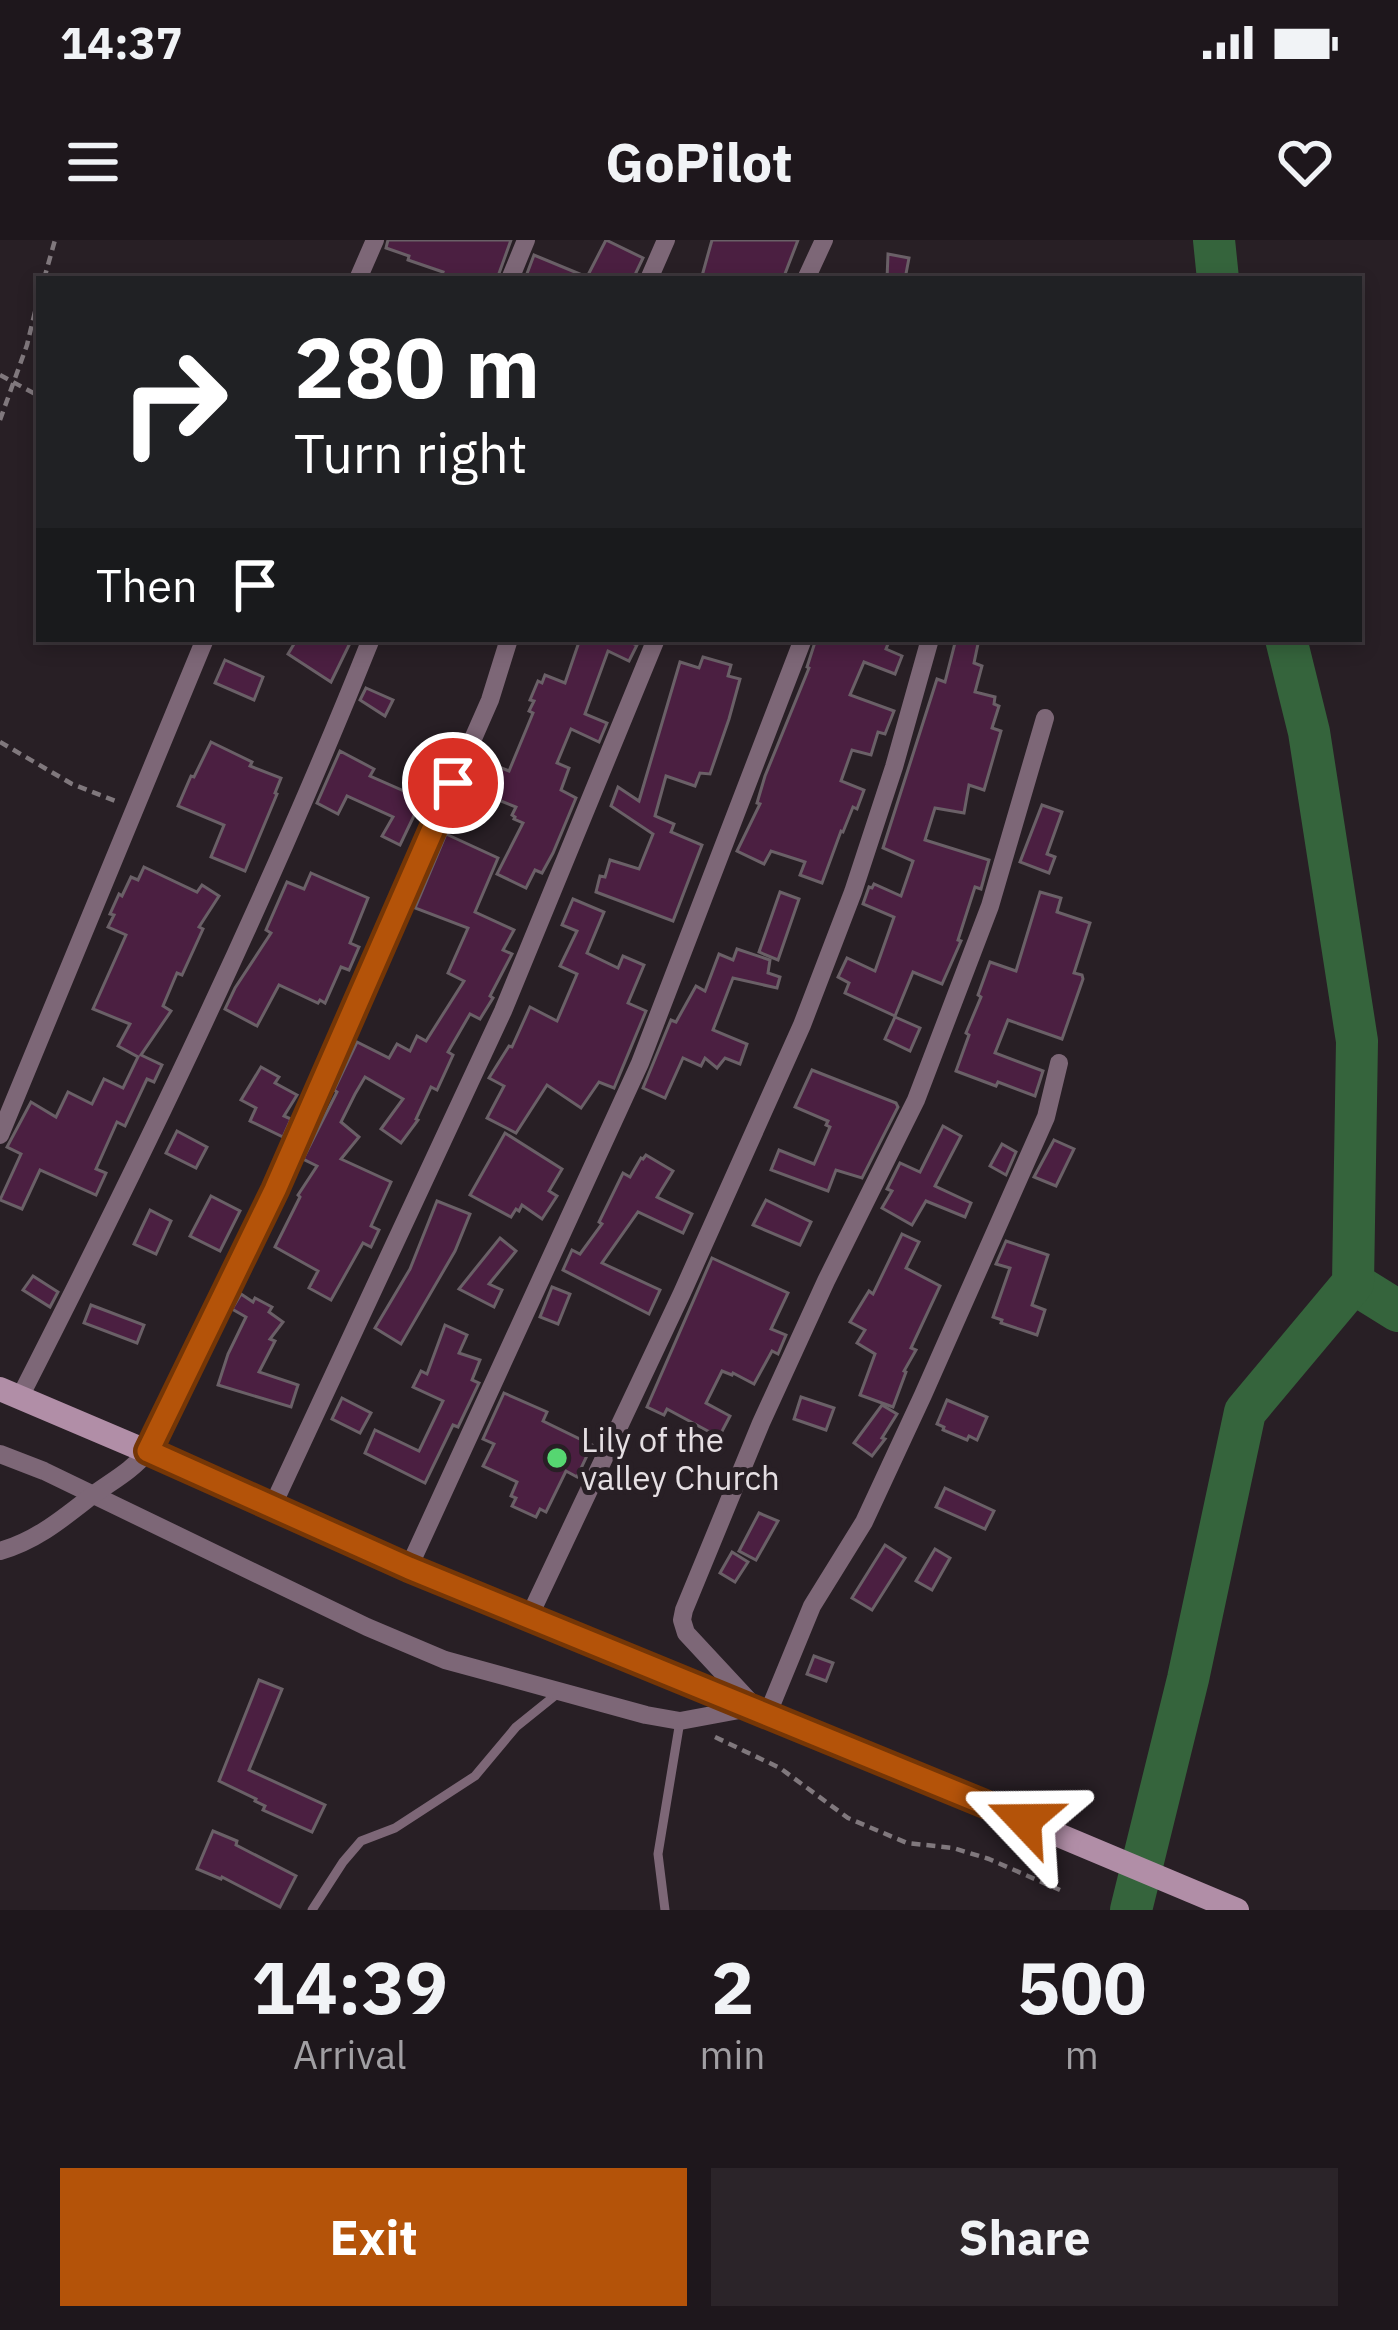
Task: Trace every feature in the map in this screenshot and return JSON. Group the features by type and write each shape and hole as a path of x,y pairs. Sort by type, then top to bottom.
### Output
{"main road":[{"path":"10,1393 273,1504 409,1568 1237,1910"}],"street":[{"path":"359,276 375,240"},
{"path":"511,276 526,240"},
{"path":"650,276 666,240"},
{"path":"814,274 824,240"},
{"path":"0,1135 205,642"},
{"path":"10,1393 108,1223 330,742 369,642"},
{"path":"0,1551 53,1528 135,1468 148,1451 275,1190 490,700 508,642"},
{"path":"273,1504 503,1011 655,642"},
{"path":"409,1568 640,1064 802,642"},
{"path":"530,1616 692,1273 802,1025 867,850 929,642"},
{"path":"761,1710 686,1633 684,1610 761,1423 920,1091 990,906 1046,718"},
{"path":"761,1710 812,1606 864,1522 1046,1118 1059,1063"},
{"path":"0,1454 445,1660 680,1721 725,1711 761,1710"}],"lane":[{"path":"312,1910 361,1841 395,1828 475,1776 516,1727 561,1691"},
{"path":"664,1910 658,1854 680,1721"}],"path":[{"path":"45,276 55,240"},
{"path":"0,420 36,306"},
{"path":"0,375 36,394"},
{"path":"0,742 72,784 134,808"},
{"path":"703,1718 716,1737 780,1768 848,1817 907,1843 952,1847 989,1858 1060,1890"}],"building":[{"path":"388,240 511,240 498,276 441,276 443,272 386,248"},
{"path":"606,240 643,258 634,276 588,276"},
{"path":"712,240 798,240 784,276 702,276"},
{"path":"888,254 909,258 906,276 887,276"},
{"path":"534,255 585,276 526,276"},
{"path":"295,642 351,642 331,682 288,654"},
{"path":"579,642 637,645 629,661 608,651 585,714 607,723 599,742 571,729 557,763 569,768 561,790 576,798 542,873 535,870 526,888 497,874 523,823 512,815 516,807 468,783 479,759 509,771 533,713 529,711 534,701 530,700 538,681 542,683 545,675 565,683"},
{"path":"815,642 889,642 886,649 902,656 895,674 864,662 850,695 894,711 885,734 878,732 871,755 852,750 841,781 864,790 841,831 822,883 800,875 805,862 771,851 764,864 737,851 760,804 765,776"},
{"path":"955,642 978,642 974,663 982,666 975,692 995,697 994,704 999,706 992,728 1001,731 984,790 969,785 964,813 935,808 925,840 989,860 942,984 913,972 895,1016 845,993 849,983 838,977 847,958 875,971 894,917 863,904 874,884 901,896 913,861 883,848 937,679 945,682"},
{"path":"703,657 731,665 728,676 740,679 710,774 700,773 695,786 666,776 655,816 674,824 671,832 702,845 673,921 596,892 610,860 639,869 653,834 611,806 618,787 639,801 680,662 699,668"},
{"path":"225,660 263,677 254,700 215,683"},
{"path":"366,688 393,700 385,716 360,700"},
{"path":"211,742 281,778 245,871 211,857 224,825 178,806"},
{"path":"340,751 374,769 370,776 422,799 400,845 382,836 393,817 347,796 338,814 317,803"},
{"path":"1042,805 1062,812 1047,854 1055,857 1049,873 1020,862"},
{"path":"446,834 498,858 475,912 514,930 503,950 512,954 493,998 480,1019 470,1014 448,1052 453,1055 437,1090 431,1087 418,1120 401,1143 381,1129 403,1099 365,1077 355,1094 341,1122 359,1137 341,1159 391,1182 371,1226 379,1230 371,1247 363,1243 331,1300 309,1288 318,1271 275,1247 317,1166 303,1159 357,1042 389,1058 397,1044 410,1051 417,1036 426,1041 464,981 448,973 468,928 415,908"},
{"path":"144,867 197,892 202,885 219,896 199,927 203,929 163,1006 171,1011 141,1055 162,1065 154,1082 147,1079 125,1126 117,1122 96,1169 106,1173 96,1195 40,1170 22,1209 0,1200 21,1154 7,1147 31,1102 56,1117 68,1092 92,1104 104,1079 123,1088 138,1057 118,1046 130,1024 93,1009 126,935 108,927 114,915 110,914 131,877 138,880"},
{"path":"311,873 368,898 350,943 359,947 349,970 341,967 325,1003 279,985 257,1026 225,1009 271,933 266,930 287,882 304,889"},
{"path":"780,892 799,899 778,960 759,952"},
{"path":"1040,892 1061,898 1057,912 1090,923 1074,973 1083,979 1062,1039 1008,1020 995,1053 1043,1071 1035,1096 956,1071 990,962 1016,971"},
{"path":"573,899 604,912 587,953 618,968 623,956 644,965 628,1003 646,1011 614,1088 599,1082 581,1108 547,1085 516,1133 487,1118 504,1086 489,1078 512,1047 530,1007 557,1021 577,974 560,966 577,931 562,925"},
{"path":"737,949 770,960 768,973 780,977 777,988 733,978 713,1030 747,1044 740,1064 725,1058 717,1068 705,1058 701,1066 683,1058 665,1098 643,1088 671,1020 676,1022 696,986 705,991 719,954 733,960"},
{"path":"895,1017 920,1028 910,1051 885,1039"},
{"path":"261,1067 279,1077 275,1083 297,1095 284,1116 291,1119 283,1137 250,1121 256,1108 241,1100"},
{"path":"812,1070 898,1107 862,1178 836,1170 828,1191 771,1170 779,1150 814,1164 830,1127 828,1121 795,1107"},
{"path":"943,1126 961,1136 935,1186 971,1203 965,1217 926,1201 912,1225 882,1208 892,1191 887,1189 900,1163 920,1172"},
{"path":"177,1131 207,1147 196,1168 166,1153"},
{"path":"505,1133 562,1169 549,1191 557,1196 542,1219 522,1205 511,1217 470,1195"},
{"path":"1054,1140 1074,1149 1056,1186 1034,1177"},
{"path":"1002,1144 1016,1152 1006,1175 990,1166"},
{"path":"646,1155 673,1171 657,1197 692,1214 683,1233 638,1212 602,1263 660,1290 649,1314 563,1270 572,1250 580,1254 602,1224 623,1173 630,1177"},
{"path":"211,1196 240,1211 220,1251 190,1236"},
{"path":"766,1200 811,1222 800,1245 753,1225"},
{"path":"437,1201 470,1214 455,1251 401,1344 375,1328 410,1269"},
{"path":"150,1210 171,1221 156,1254 134,1244"},
{"path":"902,1234 919,1242 906,1268 940,1286 911,1348 916,1350 893,1407 860,1395 875,1354 857,1343 865,1330 850,1322 869,1291 873,1294"},
{"path":"500,1238 516,1251 489,1284 502,1290 494,1307 459,1289"},
{"path":"1006,1241 1048,1255 1032,1305 1045,1310 1037,1335 993,1317 1010,1268 996,1264"},
{"path":"712,1258 788,1293 771,1329 786,1335 778,1354 772,1351 754,1384 722,1371 706,1403 730,1416 719,1437 667,1409 664,1415 647,1407"},
{"path":"33,1276 58,1292 50,1307 23,1290"},
{"path":"552,1287 570,1294 558,1324 540,1317"},
{"path":"241,1294 272,1307 269,1312 283,1322 270,1339 275,1341 259,1372 298,1385 291,1407 218,1385 246,1317 232,1309"},
{"path":"91,1305 144,1325 137,1343 84,1323"},
{"path":"445,1325 467,1335 459,1353 480,1360 472,1380 479,1383 425,1483 365,1453 375,1430 419,1451 443,1401 413,1387 421,1371 427,1374"},
{"path":"504,1393 547,1412 543,1421 592,1445 577,1477 566,1471 546,1512 540,1509 536,1517 512,1506 517,1482 483,1466 494,1444 483,1439"},
{"path":"801,1397 834,1408 826,1430 794,1419"},
{"path":"342,1398 371,1413 360,1433 332,1419"},
{"path":"947,1400 987,1417 977,1440 969,1436 967,1440 937,1424"},
{"path":"882,1405 897,1414 872,1456 854,1443"},
{"path":"945,1488 994,1511 985,1529 936,1507"},
{"path":"759,1513 778,1521 756,1560 739,1551"},
{"path":"885,1545 905,1558 872,1610 852,1598"},
{"path":"935,1549 950,1558 932,1590 916,1581"},
{"path":"732,1552 748,1562 735,1582 720,1573"},
{"path":"814,1656 833,1663 826,1681 807,1674"},
{"path":"259,1680 282,1689 249,1770 325,1805 312,1832 263,1810 265,1806 256,1799 219,1781"},
{"path":"213,1831 296,1876 280,1907 197,1869"}],"waterway":[{"path":"1214,240 1218,276"},
{"path":"1131,1910 1188,1679 1245,1412 1353,1283 1357,1041 1309,732 1287,642"},
{"path":"1353,1283 1398,1311"}],"place":[{"name":"Lily of the valley Church","path":"557,1458"}],"route":[{"path":"453,783 275,1190 148,1451 409,1568 1024,1820"}]}
